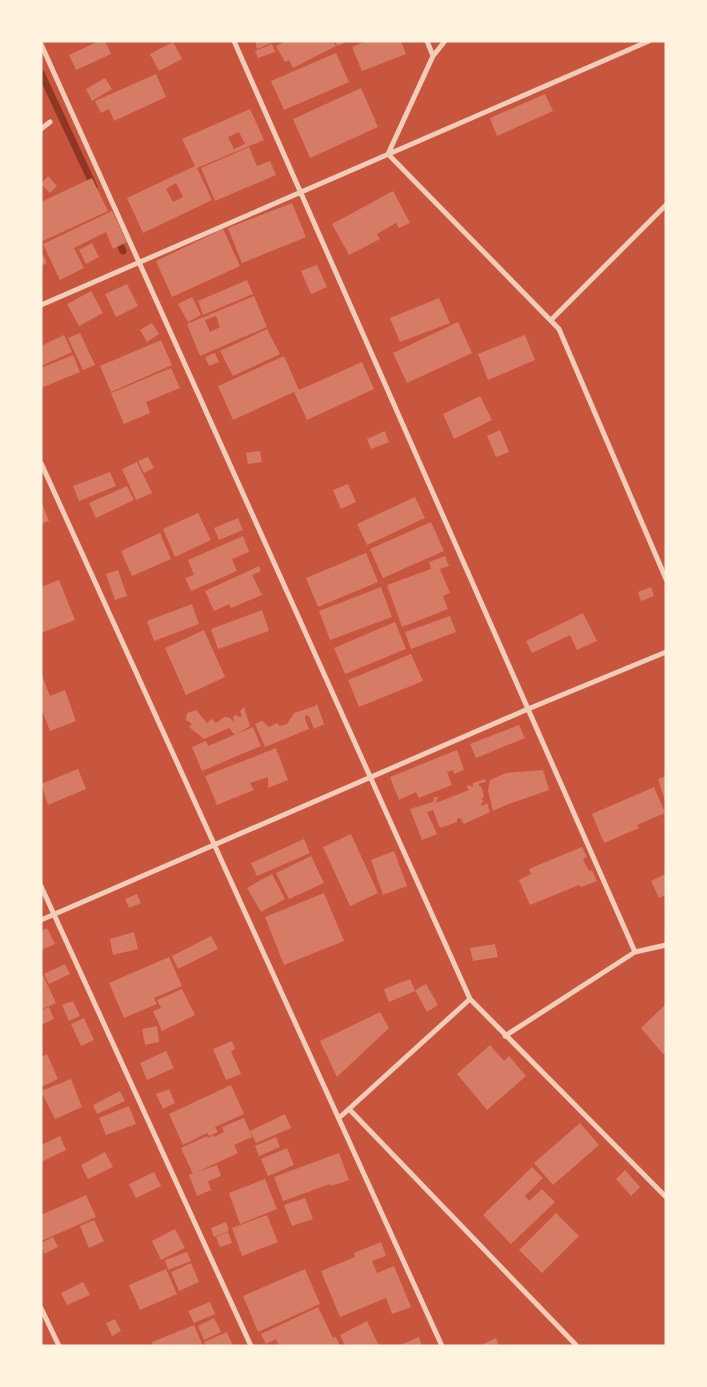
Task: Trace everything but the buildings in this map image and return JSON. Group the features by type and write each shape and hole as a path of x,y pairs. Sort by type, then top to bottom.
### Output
{"street":[{"path":"234,41 635,952"},
{"path":"427,41 433,56"},
{"path":"388,154 433,56 446,41"},
{"path":"41,305 649,41"},
{"path":"41,44 470,1000 666,1197"},
{"path":"41,129 50,122"},
{"path":"388,154 559,329 666,579"},
{"path":"551,320 666,205"},
{"path":"41,463 442,1346"},
{"path":"41,920 528,709 666,652"},
{"path":"41,886 251,1346"},
{"path":"505,1036 635,952 665,946"},
{"path":"339,1118 470,1000"},
{"path":"349,1109 577,1346"},
{"path":"41,1308 58,1346"}],"waterway":[{"path":"41,73 94,187"},
{"path":"117,238 123,251"}]}
